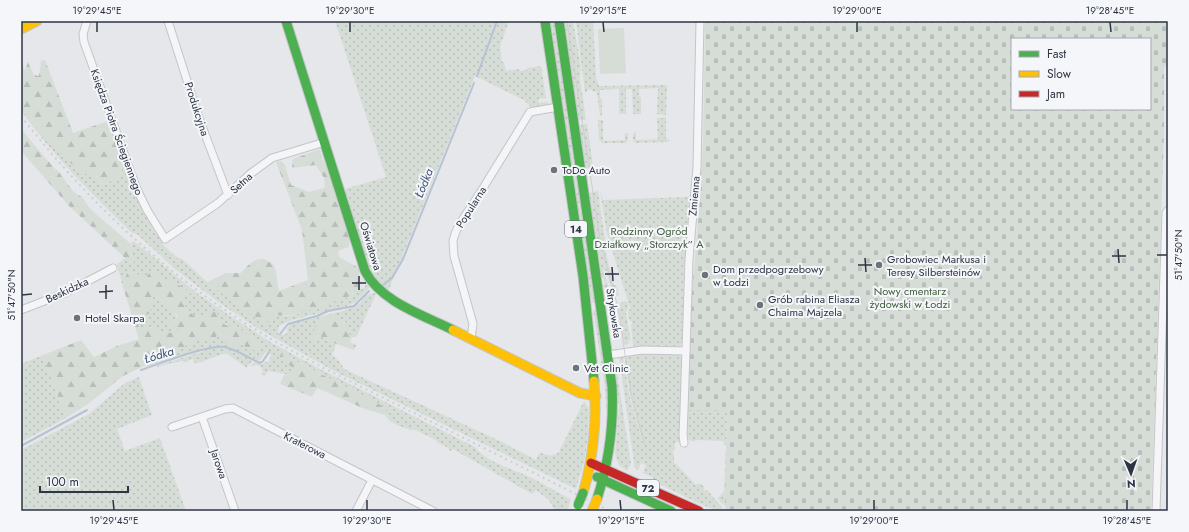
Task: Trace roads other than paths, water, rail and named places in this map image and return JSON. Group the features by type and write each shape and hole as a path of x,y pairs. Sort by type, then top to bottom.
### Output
{"main road":[{"path":"21,29 37,21"},
{"name":"Oświatowa","path":"286,21 365,271 373,286 387,298 580,393 596,396"},
{"name":"14","path":"544,21 588,309 596,396 596,435 589,473 577,508"},
{"name":"Strykowska","path":"559,21 612,386 613,417 611,444 604,480 592,511"},
{"path":"591,463 606,469"},
{"name":"72","path":"606,469 699,511"},
{"name":"72","path":"589,473 671,511"}],"street":[{"name":"Księdza Piotra Ściegiennego","path":"87,21 83,34 84,42 136,187 147,210 165,239"},
{"name":"Produkcyjna","path":"168,21 200,120 228,196"},
{"name":"Zmienna","path":"684,443 683,435 689,258 697,167 700,21"},
{"name":"Popularna","path":"471,339 473,324 453,249 455,234 459,225 530,112 558,107"},
{"name":"Setna","path":"165,239 228,196 254,171 272,158 325,142"},
{"path":"1156,511 1166,213 1168,210"},
{"name":"Beskidzka","path":"21,310 65,293 113,268"},
{"path":"608,355 642,350 686,351"},
{"name":"Kraterowa","path":"172,427 225,409 233,408 433,511"},
{"name":"Jarowa","path":"202,417 235,511"},
{"path":"356,511 372,480"}],"waterway":[{"name":"Łódka","path":"477,76 497,21"},
{"name":"Łódka","path":"383,285 392,278 403,259 474,83"},
{"name":"Łódka","path":"280,334 288,324 317,316 328,311 354,306 369,291"},
{"name":"Łódka","path":"141,370 208,348 229,348 260,363 269,352"},
{"name":"Łódka","path":"21,446 87,410"}],"tram line":[{"path":"567,21 600,239 618,308 631,394 646,449"}],"railway":[{"path":"21,116 64,168 111,217 161,262 237,318 329,371 610,511"}],"place":[{"name":"ToDo Auto","path":"554,170"},
{"name":"Grobowiec Markusa i Teresy Silbersteinów","path":"879,265"},
{"name":"Dom przedpogrzebowy w Łodzi","path":"705,275"},
{"name":"Grób rabina Eliasza Chaima Majzela","path":"760,305"},
{"name":"Hotel Skarpa","path":"77,318"},
{"name":"Vet Clinic","path":"576,368"}],"park label":[{"name":"Rodzinny Ogród Działkowy „Storczyk” A","path":"649,237"},
{"name":"Nowy cmentarz żydowski w Łodzi","path":"910,297"}]}
